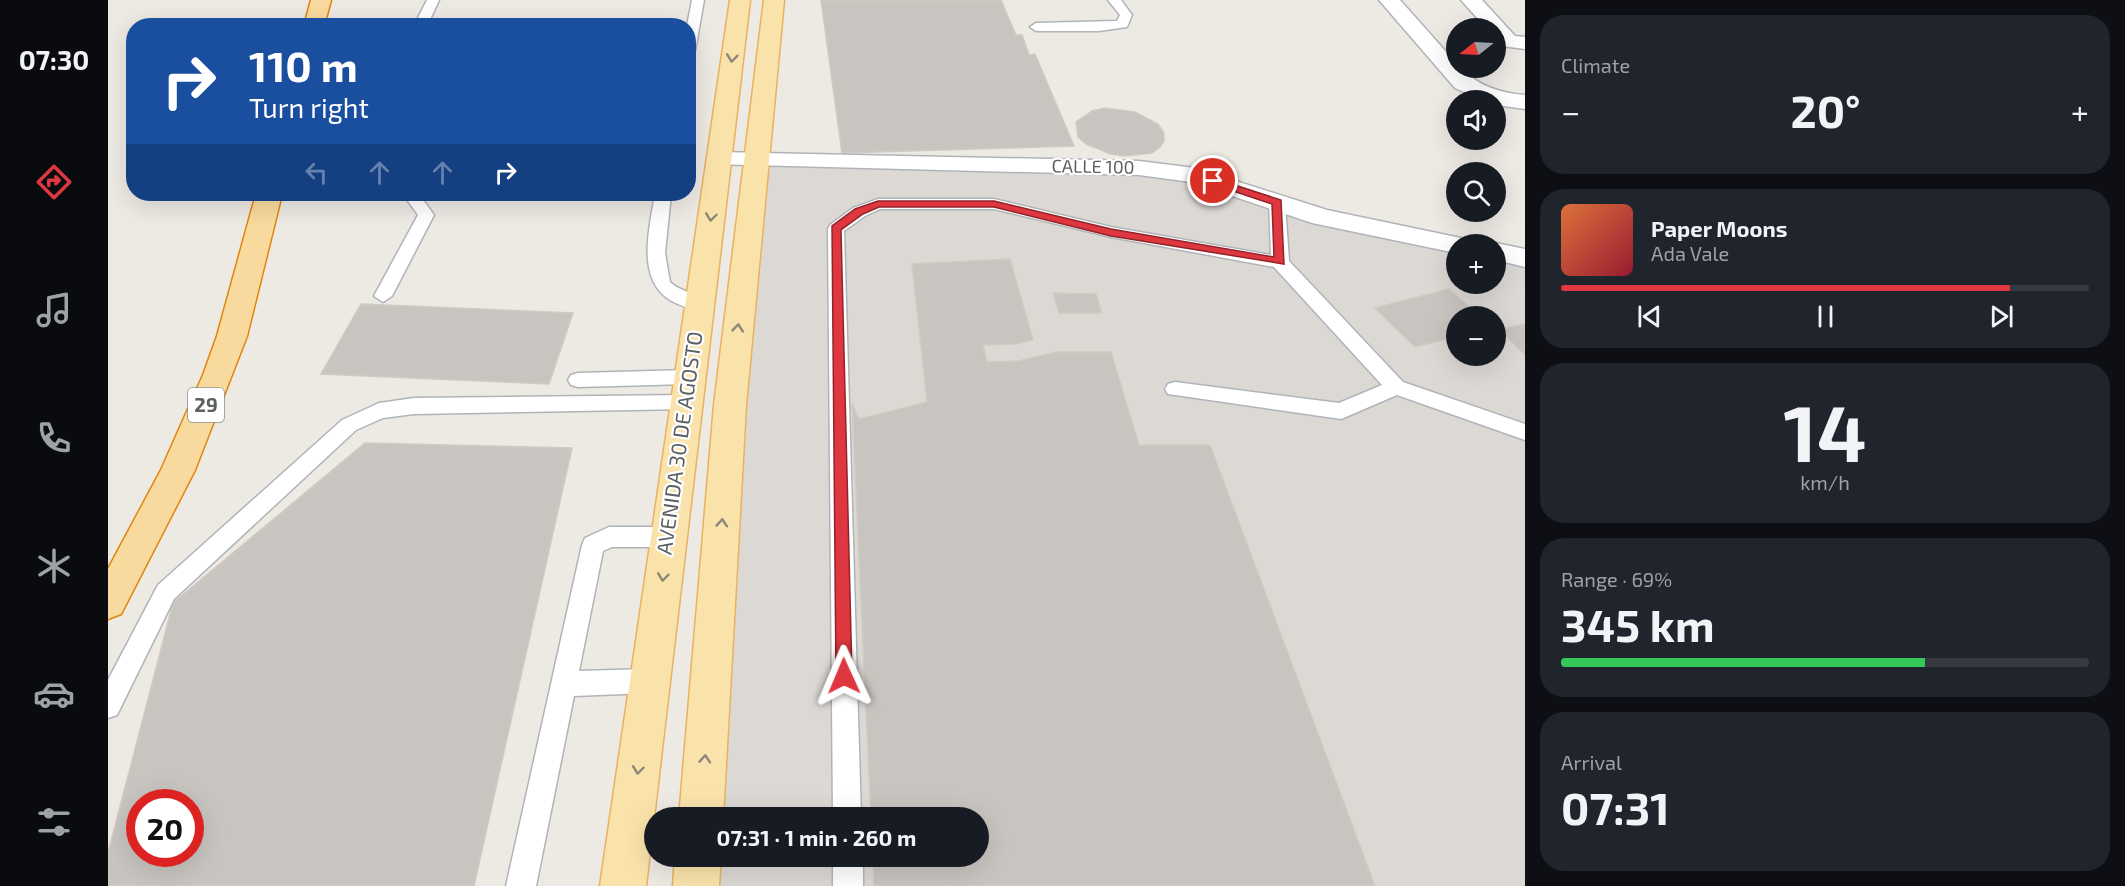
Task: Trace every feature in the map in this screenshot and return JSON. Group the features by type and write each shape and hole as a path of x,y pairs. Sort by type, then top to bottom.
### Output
{"highway":[{"path":"316,18 321,0"},
{"name":"29","path":"108,602 126,572 178,470 218,375 232,336 267,201"}],"main road":[{"name":"AVENIDA 30 DE AGOSTO","path":"623,886 686,390 720,159 740,0"},
{"name":"AVENIDA 30 DE AGOSTO","path":"702,807 730,405 774,0"},
{"path":"696,886 697,867"}],"street":[{"path":"1389,0 1457,78 1489,96 1525,102"},
{"path":"1471,0 1517,42"},
{"name":"CALLE 100","path":"720,159 1139,168 1195,175 1344,223 1446,243"},
{"path":"1506,254 1525,258"}],"lane":[{"path":"424,18 433,0"},
{"path":"694,18 698,0"},
{"path":"1036,27 1099,27 1122,24 1125,15 1114,0"},
{"path":"383,296 426,215 416,201"},
{"path":"662,201 657,264 661,283 676,297 699,305"},
{"path":"1277,203 1280,262"},
{"path":"847,807 836,229 859,212 878,204 994,204 1111,232 1280,262 1396,387 1525,432"},
{"path":"578,380 686,390"},
{"path":"1175,389 1341,411 1396,387"},
{"path":"108,706 166,591 349,425 379,411 414,406 686,390"},
{"path":"521,886 562,684 594,545 609,537 668,537"},
{"path":"562,684 649,681"},
{"path":"848,867 848,886"}],"shaded area":[{"path":"756,160 1139,168 1367,228 1446,243 1446,294 1506,294 1506,254 1525,258 1525,886 696,886 697,867 989,867 989,807 702,807"}],"building":[{"path":"821,0 1001,0 1016,35 1022,35 1029,55 1035,54 1074,146 842,153"},
{"path":"1105,108 1135,112 1158,124 1164,133 1164,141 1152,153 1125,156 1111,154 1086,144 1078,137 1076,122 1092,111"},
{"path":"1010,259 1033,340 1016,344 983,345 987,362 1018,361 1057,352 1111,352 1139,445 1210,445 1375,886 874,886 873,867 989,867 989,807 870,807 852,404 859,419 927,402 912,264"},
{"path":"1446,290 1446,294 1455,294 1468,306 1446,306 1446,339 1415,347 1375,308"},
{"path":"1053,293 1096,294 1102,313 1059,313"},
{"path":"361,304 573,313 549,384 321,374"},
{"path":"1525,324 1525,355 1506,336 1506,328"},
{"path":"365,443 572,448 474,886 108,886 108,853 173,603"}],"route":[{"path":"844,676 836,229 859,212 878,204 994,204 1111,232 1280,262 1277,203 1213,181"}]}
